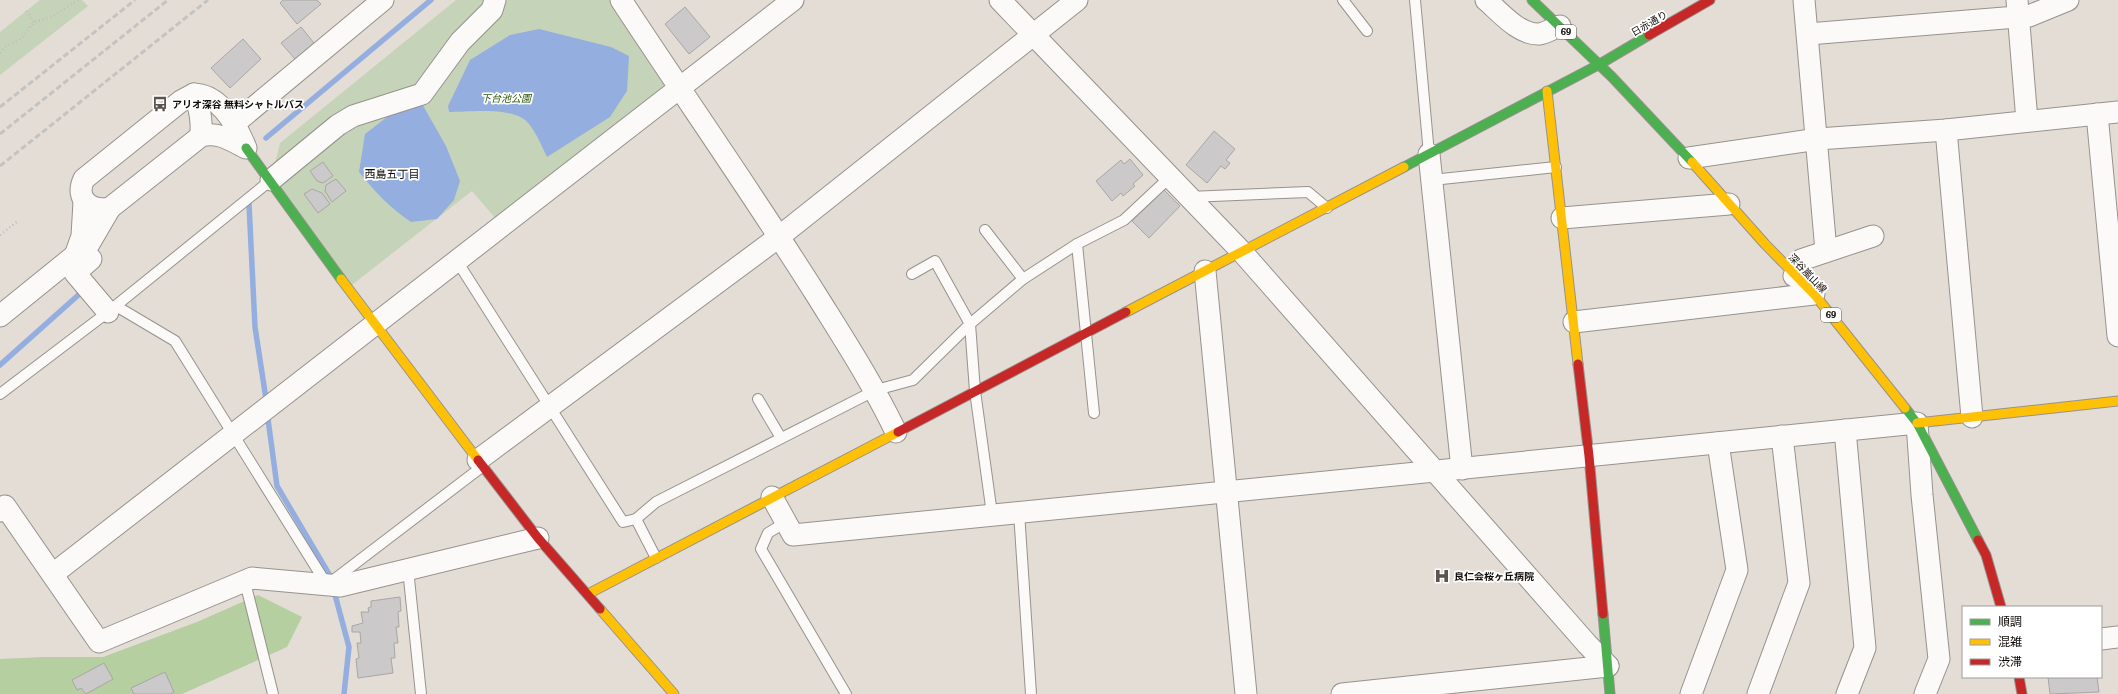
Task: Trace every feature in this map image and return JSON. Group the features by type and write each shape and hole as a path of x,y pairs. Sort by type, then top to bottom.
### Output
{"street":[{"path":"0,316 89,244 110,208 201,136 213,134 237,135 383,0"},
{"path":"271,180 338,125 353,116 422,94 460,42 492,10 495,0"},
{"path":"622,0 679,90 780,236 876,390 896,432"},
{"path":"53,574 679,90 793,0"},
{"path":"1000,0 1242,252 1608,666"},
{"path":"481,463 551,406 780,236 1077,0"},
{"path":"1486,0 1517,26 1529,33 1540,34 1560,26"},
{"name":"日赤通り","path":"588,594 1600,64 1710,0"},
{"path":"1804,0 1818,139 1826,251"},
{"path":"1808,34 2017,9 2029,16 2068,0"},
{"name":"深谷嵐山線","path":"1536,2 1600,64 1689,158 1794,276 1814,294 1917,423 1986,555 2001,606"},
{"path":"2017,9 2027,122"},
{"path":"1547,91 1589,456 1610,694"},
{"path":"194,94 200,108 202,121 201,136"},
{"path":"112,309 75,273 91,259 87,255 71,268 71,258 82,236 84,202 80,191 84,179 181,101 194,94 203,94 211,99 271,180 374,325 538,538 674,694"},
{"path":"1689,158 1818,139 1946,130 2118,112"},
{"path":"2097,114 2118,336"},
{"path":"1946,130 1972,417"},
{"path":"1429,154 1462,469"},
{"path":"84,202 96,209 110,208"},
{"path":"1562,218 1729,204"},
{"path":"1794,276 1801,260 1873,236"},
{"path":"1205,271 1246,694"},
{"path":"1574,322 1814,294"},
{"path":"772,497 793,534 1227,490 1436,472 2118,401"},
{"path":"1917,423 1938,660 1925,694"},
{"path":"1845,430 1865,648 1847,694"},
{"path":"1758,694 1799,583 1782,436"},
{"path":"1691,694 1737,570 1718,443"},
{"path":"0,511 5,506 99,642 252,578 340,586 538,538"},
{"path":"2102,639 2118,637"},
{"path":"1342,694 1429,689 1608,666"},
{"path":"2019,678 2022,694"}],"lane":[{"path":"1343,0 1367,31"},
{"path":"1415,0 1429,154"},
{"path":"1432,180 1556,167"},
{"path":"457,261 551,406 623,522 636,520 656,502 876,390 913,380 970,324 1023,279 1077,244 1124,220 1170,177"},
{"path":"0,394 112,309 271,180"},
{"path":"1189,197 1308,192 1327,208"},
{"path":"985,230 1023,279"},
{"path":"1077,244 1094,413"},
{"path":"912,274 935,261 970,324 975,391 992,514"},
{"path":"112,309 175,341 327,585 481,463"},
{"path":"758,399 782,438"},
{"path":"1019,512 1031,694"},
{"path":"636,520 656,558"},
{"path":"786,522 768,534 761,549 846,694"},
{"path":"408,569 421,694"},
{"path":"245,582 273,694"}],"path":[{"path":"0,53 5,47 22,38 34,22 53,16 78,0"},
{"path":"26,11 34,22"},
{"path":"0,235 18,221"}],"green space":[{"path":"40,0 82,0 88,6 0,75 0,32"},
{"name":"下台池公園","path":"456,0 621,0 679,90 502,226 472,191 348,288 271,180 280,143"},
{"path":"258,595 302,617 287,647 182,694 0,694 0,659 103,657 197,622"}],"water":[{"path":"539,29 611,47 629,56 627,91 610,117 547,157 539,140 529,124 523,118 504,112 492,111 449,112 448,106 470,60 510,35"},
{"path":"421,102 446,146 460,181 454,200 437,219 411,222 383,199 359,172 365,134 400,107"}],"building":[{"path":"283,0 317,0 321,4 297,24 280,3"},
{"path":"685,7 710,37 689,54 665,24"},
{"path":"301,27 314,43 295,59 281,43"},
{"path":"243,39 261,59 230,88 211,68"},
{"path":"1214,131 1235,149 1226,160 1230,163 1225,169 1221,166 1207,183 1186,165"},
{"path":"1130,159 1143,175 1133,184 1135,186 1123,196 1121,193 1112,201 1096,181 1121,160 1124,164"},
{"path":"323,162 333,176 323,183 317,181 310,171"},
{"path":"336,179 346,191 332,202 325,191 326,185"},
{"path":"312,189 322,193 330,204 318,213 304,194"},
{"path":"1164,190 1180,206 1149,238 1132,221"},
{"path":"400,597 401,611 398,612 399,627 396,627 398,643 394,643 395,658 391,658 393,673 358,678 356,659 359,658 357,643 361,643 360,632 352,632 352,626 363,623 361,612 369,612 368,608 371,607 371,601"},
{"path":"104,663 113,679 86,694 81,688 77,690 72,680"},
{"path":"165,672 174,692 170,694 134,694 131,688"},
{"path":"2048,678 2097,678 2099,692 2050,694"}],"waterway":[{"path":"266,138 431,0"},
{"path":"249,204 255,327 266,399"},
{"path":"0,365 84,290"},
{"path":"268,419 277,486 329,574"},
{"path":"334,591 349,647 344,694"}],"railway":[{"path":"0,107 135,0"},
{"path":"0,134 168,0"},
{"path":"0,166 208,0"}],"traffic: fast":[{"path":"1532,0 1612,77 1692,162"},
{"path":"1404,167 1600,64 1649,35"},
{"path":"246,148 341,279"},
{"path":"1905,408 1917,423 1978,540"},
{"path":"1603,614 1610,694"}],"traffic: slow":[{"path":"1547,91 1578,364"},
{"path":"1692,162 1765,244 1814,294 1905,408"},
{"path":"1126,312 1404,167"},
{"path":"341,279 478,460"},
{"path":"1917,423 2118,401"},
{"path":"588,594 898,432"},
{"path":"600,609 674,694"}],"traffic: jam":[{"path":"1649,35 1710,0"},
{"path":"898,432 1126,312"},
{"path":"1578,364 1589,456 1603,614"},
{"path":"478,460 538,538 600,609"},
{"path":"1978,540 1986,555 2001,606"},
{"path":"2019,678 2022,694"}],"place":[{"name":"アリオ深谷 無料シャトルバス","path":"160,104"},
{"name":"良仁会桜ヶ丘病院","path":"1442,576"}],"district":[{"name":"西島五丁目","path":"392,174"}]}
